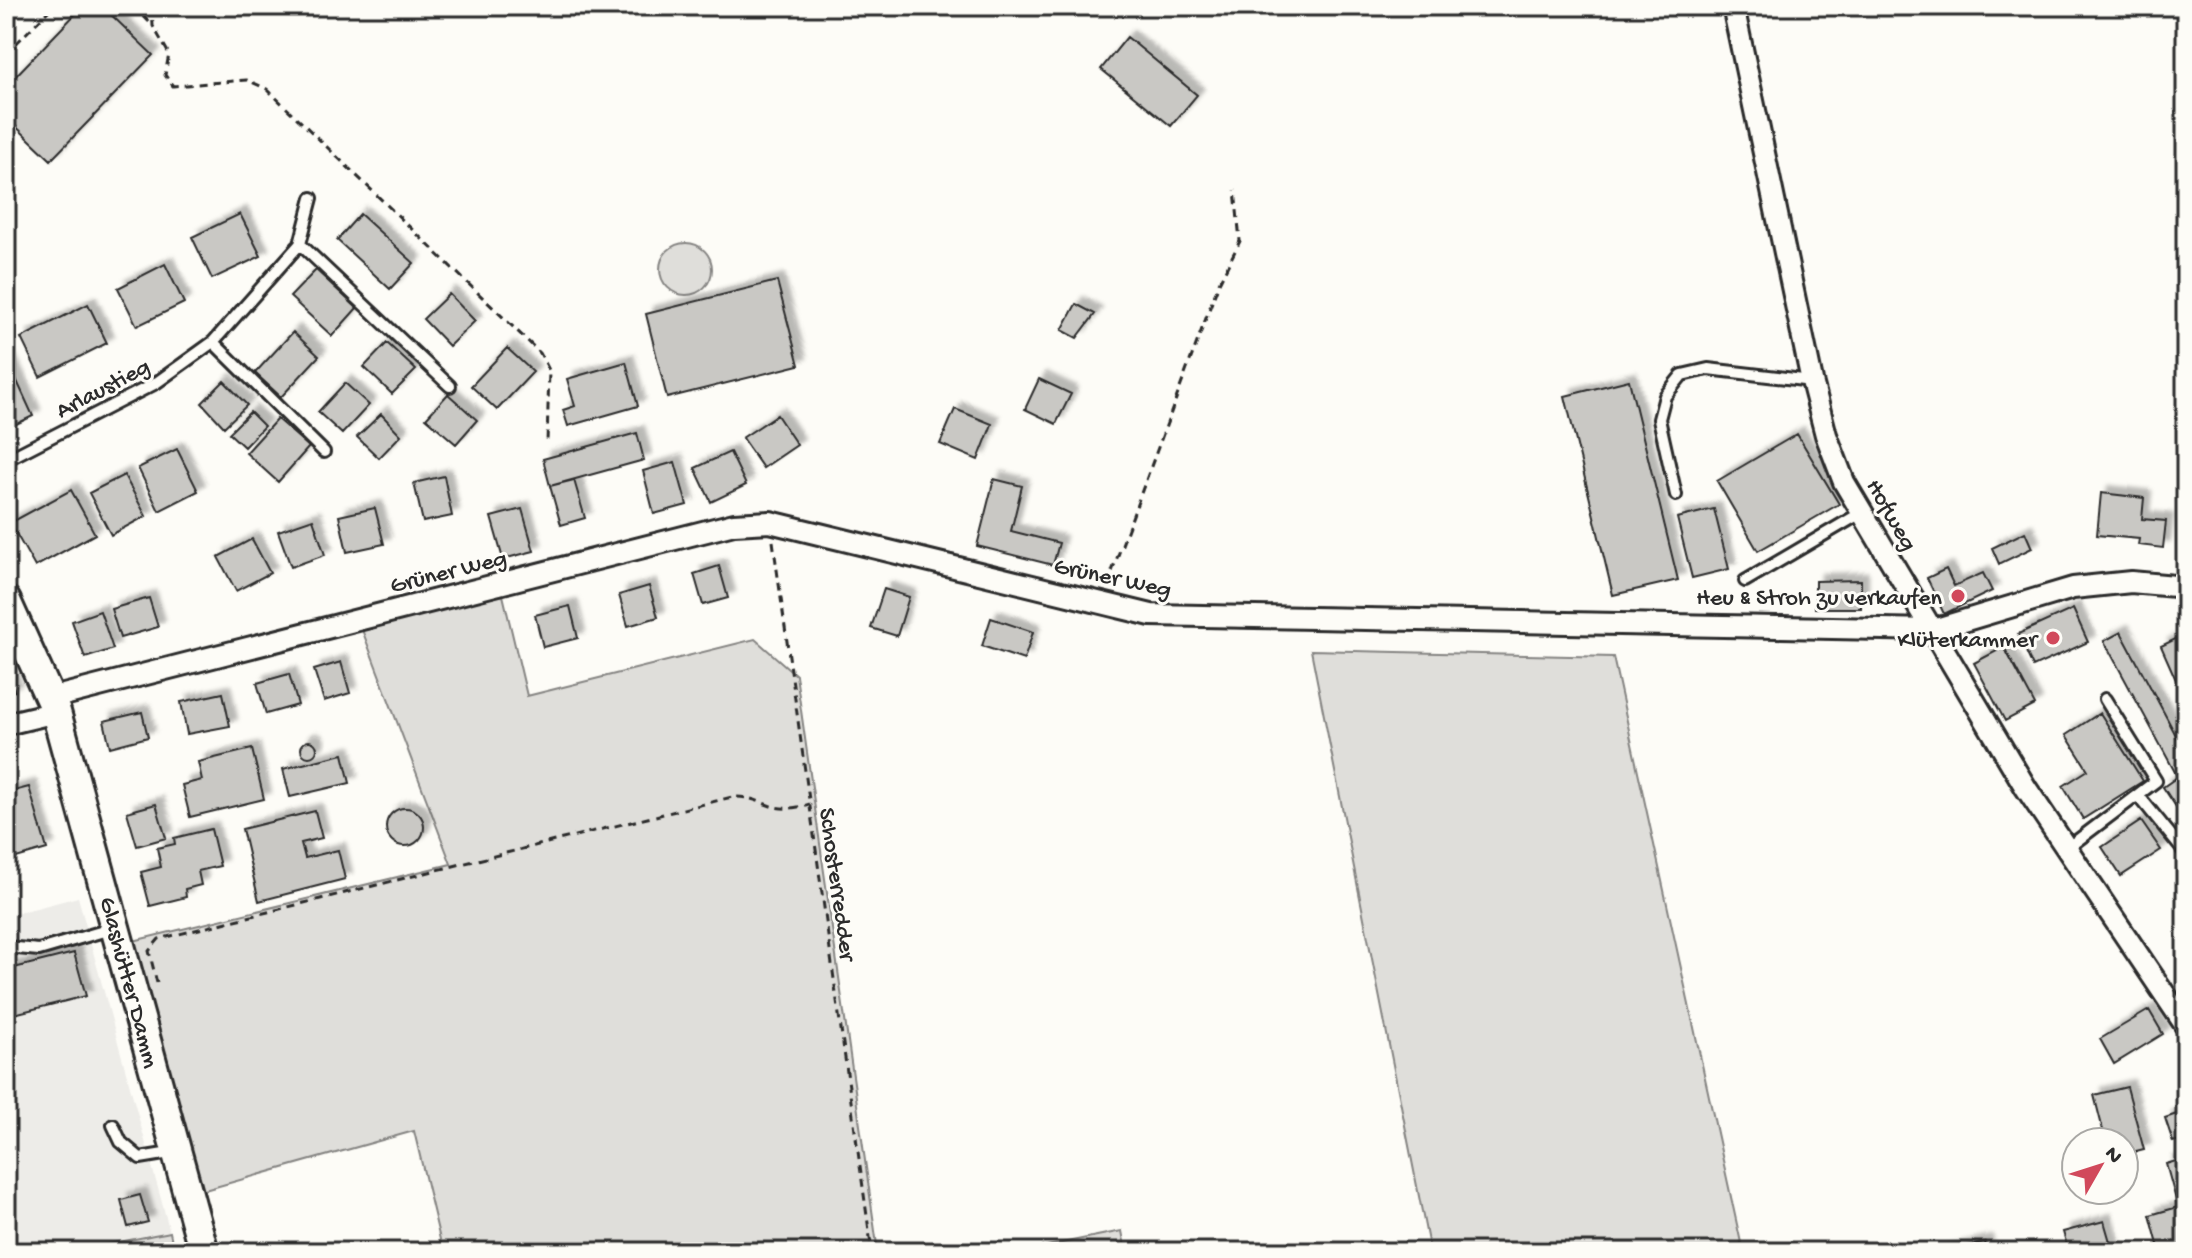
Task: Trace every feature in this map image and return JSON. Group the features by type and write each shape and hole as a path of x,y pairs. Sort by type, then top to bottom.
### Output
{"street":[{"name":"Hofweg","path":"1733,6 1826,435 1861,513 1933,630 1952,668 2066,849 2180,1002 2186,1026"},
{"name":"Grüner Weg","path":"54,705 734,524 770,522 1151,615 1933,630 2073,588 2131,582 2186,587"},
{"name":"Glashütter Damm","path":"6,601 54,705 204,1252"},
{"path":"6,724 54,705"}],"lane":[{"name":"Arlaustieg","path":"6,460 156,383 213,342 300,244 312,198"},
{"path":"300,244 450,386"},
{"path":"213,342 324,452"},
{"path":"1676,495 1659,419 1665,396 1682,375 1708,369 1812,381"},
{"path":"1745,581 1861,513"},
{"path":"2066,849 2156,781 2105,699"},
{"path":"2138,795 2186,854"},
{"path":"6,947 39,950 116,927"},
{"path":"113,1125 121,1142 140,1158 178,1151"}],"path":[{"path":"6,54 53,6"},
{"path":"134,6 153,26 169,54 165,75 173,86 247,80 267,89 540,353 549,370 547,443"},
{"path":"152,6 153,26"},
{"path":"1100,603 1219,283 1240,241 1235,190"},
{"name":"Schosterredder","path":"770,522 872,1252"},
{"path":"160,995 149,951 159,939 732,797 745,797 780,811 810,804"}],"shaded area":[{"path":"686,243 705,250 712,269 705,288 686,295 667,288 660,269 667,250"},
{"path":"503,595 527,696 755,639 796,675 878,1252 443,1252 414,1131 201,1191 133,941 451,864 361,627"},
{"path":"1311,650 1613,657 1743,1252 1430,1252"},
{"path":"78,897 170,1232 72,1250 27,1249 6,1243 6,916"},
{"path":"1122,1231 1126,1252 1017,1252"},
{"path":"170,1232 174,1252 6,1252 6,1243 67,1249"}],"building":[{"path":"83,6 102,6 153,55 51,160 6,117 6,86"},
{"path":"1127,37 1197,95 1171,126 1101,69"},
{"path":"240,214 261,256 212,279 192,237"},
{"path":"360,214 414,263 390,289 337,240"},
{"path":"165,264 184,303 137,326 118,288"},
{"path":"316,270 357,308 332,336 290,297"},
{"path":"777,281 799,365 667,398 646,314"},
{"path":"449,294 475,321 449,346 423,319"},
{"path":"88,304 107,343 40,377 21,338"},
{"path":"1076,304 1095,314 1077,338 1062,330"},
{"path":"2186,312 2186,348 2179,313"},
{"path":"293,332 319,356 281,397 255,373"},
{"path":"387,343 416,370 392,394 364,367"},
{"path":"507,348 533,372 497,410 471,386"},
{"path":"6,357 33,416 6,429"},
{"path":"626,362 638,406 568,426 563,410 575,406 567,379"},
{"path":"1039,379 1071,394 1056,424 1025,409"},
{"path":"1629,380 1678,580 1613,595 1565,396"},
{"path":"224,381 247,405 224,427 202,403"},
{"path":"345,383 369,405 342,434 318,412"},
{"path":"448,394 477,420 456,444 426,418"},
{"path":"955,409 992,424 978,460 940,444"},
{"path":"250,412 264,426 244,447 229,433"},
{"path":"381,414 401,435 379,458 357,437"},
{"path":"777,415 797,445 763,468 742,438"},
{"path":"277,419 309,447 278,482 246,453"},
{"path":"637,433 644,460 550,486 543,459"},
{"path":"1797,434 1839,504 1758,551 1717,481"},
{"path":"177,449 198,491 159,511 138,468"},
{"path":"730,452 746,485 711,502 695,468"},
{"path":"675,462 687,505 654,514 643,471"},
{"path":"124,475 146,516 111,535 89,493"},
{"path":"444,476 452,516 423,522 414,483"},
{"path":"994,479 1022,486 1011,531 1059,543 1053,565 977,546"},
{"path":"574,480 585,518 561,525 550,486"},
{"path":"71,490 95,534 35,567 10,523"},
{"path":"2101,493 2144,498 2142,519 2166,521 2163,548 2138,545 2139,539 2097,535"},
{"path":"375,508 384,544 347,552 339,516"},
{"path":"522,509 534,551 503,559 491,517"},
{"path":"1714,509 1729,569 1692,578 1677,518"},
{"path":"313,519 325,555 291,567 278,531"},
{"path":"2025,532 2032,548 1999,564 1992,548"},
{"path":"252,539 270,573 236,591 218,557"},
{"path":"719,566 728,598 703,605 694,574"},
{"path":"1946,569 1954,586 1983,573 1992,591 1944,614 1927,578"},
{"path":"1861,580 1861,608 1815,608 1815,581"},
{"path":"649,586 658,617 628,626 619,595"},
{"path":"884,589 909,597 897,636 871,628"},
{"path":"149,598 158,627 120,638 111,609"},
{"path":"570,606 578,638 543,647 535,615"},
{"name":"Klüterkammer","path":"2073,609 2088,642 2033,667 2018,634"},
{"path":"100,611 113,649 85,658 72,621"},
{"path":"991,618 1033,632 1024,660 982,646"},
{"path":"2121,632 2186,754 2186,769 2176,774 2104,641"},
{"path":"2186,634 2186,687 2180,689 2161,646"},
{"path":"2004,647 2035,705 2005,721 1974,663"},
{"path":"341,662 350,693 324,701 314,670"},
{"path":"6,668 15,691 6,695"},
{"path":"289,674 298,705 266,714 257,683"},
{"path":"223,693 230,726 187,734 181,702"},
{"path":"142,712 148,737 110,747 104,721"},
{"path":"2100,713 2143,781 2083,819 2063,786 2088,770 2066,735"},
{"path":"306,741 312,741 317,749 315,755 306,757 301,752 301,746"},
{"path":"252,749 264,799 190,817 182,785 202,780 198,762"},
{"path":"343,754 350,783 290,797 283,769"},
{"path":"2186,771 2186,822 2163,787"},
{"path":"29,787 47,849 6,861 6,793"},
{"path":"156,804 166,838 137,846 127,812"},
{"path":"405,808 418,814 424,827 418,840 405,846 392,840 386,827 392,814"},
{"path":"315,811 322,838 301,843 305,858 338,850 345,879 259,901 242,829"},
{"path":"2141,821 2161,850 2121,876 2102,847"},
{"path":"211,829 220,866 198,871 201,885 185,889 186,897 150,906 141,872 161,867 157,848 175,844 174,838"},
{"path":"74,953 86,996 6,1016 6,970"},
{"path":"2149,1010 2163,1034 2114,1064 2100,1039"},
{"path":"2127,1087 2138,1126 2102,1126 2094,1095"},
{"path":"2186,1111 2186,1138 2173,1142 2165,1118"},
{"path":"2186,1158 2186,1245 2160,1252 2150,1215 2178,1207 2166,1164"},
{"path":"140,1195 148,1222 128,1227 121,1200"},
{"path":"2104,1221 2113,1252 2069,1252 2063,1232"},
{"path":"1985,1242 1987,1252 1941,1252"}],"place":[{"name":"Heu & Stroh zu verkaufen","path":"1958,596"},
{"name":"Klüterkammer","path":"2053,638"}]}
